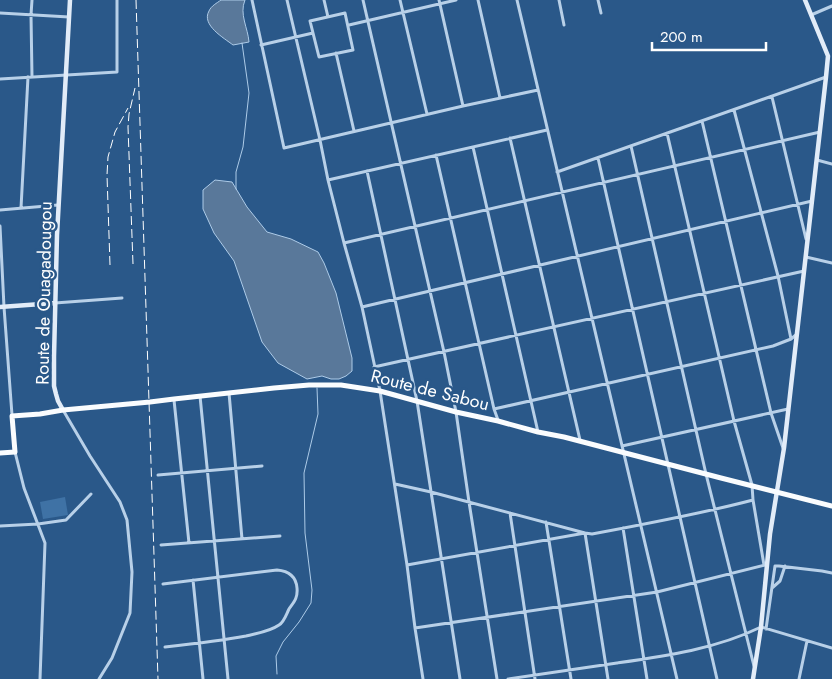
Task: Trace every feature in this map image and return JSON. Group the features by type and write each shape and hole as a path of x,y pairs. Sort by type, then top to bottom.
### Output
{"main road":[{"name":"Route de Sabou","path":"12,416 309,385 347,386 380,391 538,432 623,449 668,464 832,506"},
{"path":"0,454 15,452 12,416"}],"street":[{"path":"21,208 30,77 32,0"},
{"name":"Route de Ouagadougou","path":"70,0 58,205 54,386 58,402 120,502 127,520 132,572 130,614 112,658 99,679"},
{"path":"0,79 117,72 117,0"},
{"path":"252,0 284,148 391,122 538,90"},
{"path":"287,0 328,180 362,307 380,391 423,679"},
{"path":"324,0 328,17"},
{"path":"363,0 444,352 456,412 497,679"},
{"path":"400,0 427,114"},
{"path":"349,25 440,2 456,0"},
{"path":"478,0 500,98"},
{"path":"517,0 677,679"},
{"path":"559,0 564,25"},
{"path":"598,0 601,13"},
{"path":"764,628 766,565 784,448 830,55 805,0"},
{"path":"440,2 463,106"},
{"path":"811,15 832,6"},
{"path":"0,13 69,16"},
{"path":"346,13 353,50 319,57 310,21 328,17 346,13"},
{"path":"262,45 313,33"},
{"path":"336,53 354,131"},
{"path":"557,172 826,77"},
{"path":"772,97 808,244"},
{"path":"734,110 778,276 791,339"},
{"path":"702,121 771,412 784,448"},
{"path":"328,180 547,130"},
{"path":"344,243 820,132"},
{"path":"667,133 734,421 752,485 752,500 766,565"},
{"path":"510,138 580,441"},
{"path":"630,146 706,474 754,669"},
{"path":"473,147 538,432"},
{"path":"436,155 498,421"},
{"path":"598,158 717,679"},
{"path":"817,160 832,164"},
{"path":"366,171 417,401 460,679"},
{"path":"362,307 813,201"},
{"path":"0,210 58,205"},
{"path":"0,226 2,307 12,416"},
{"path":"806,257 832,264"},
{"path":"374,367 804,270"},
{"path":"2,307 122,298"},
{"path":"494,409 757,350 791,339 797,334"},
{"path":"229,393 242,539"},
{"path":"200,396 228,679"},
{"path":"174,399 189,543"},
{"path":"623,449 662,437 788,409"},
{"path":"15,452 24,488 45,543 40,679"},
{"path":"158,475 262,466"},
{"path":"395,484 592,534 715,510 752,500"},
{"path":"0,526 66,520 91,494"},
{"path":"510,513 534,677"},
{"path":"546,522 571,679"},
{"path":"623,528 647,679"},
{"path":"407,565 585,533"},
{"path":"585,533 608,679"},
{"path":"162,546 280,536"},
{"path":"415,628 657,592 766,565"},
{"path":"753,679 775,566 832,573"},
{"path":"772,588 780,581 785,566"},
{"path":"163,584 281,570 293,575 298,589 295,602 279,626 265,632 224,640 165,647"},
{"path":"193,580 202,679"},
{"path":"508,679 534,677 672,655 710,646 764,628 832,648"},
{"path":"799,679 807,641"}],"shaded area":[{"path":"221,0 245,0 243,16 249,42 233,45 219,35 211,26 207,16 213,6"},
{"path":"215,180 232,182 247,207 267,232 291,239 318,252 336,293 352,358 352,371 346,376 339,379 322,376 307,379 278,363 262,342 234,261 214,233 203,209 203,190"},
{"path":"65,497 68,515 43,519 40,502"}],"waterway":[{"path":"236,189 236,172 243,147 249,93 242,43"},
{"path":"277,674 276,656 283,642 311,603 312,590 305,533 304,473 318,414 317,388"}],"railway":[{"path":"136,0 158,679"},
{"path":"133,264 128,127 135,88"},
{"path":"110,265 108,157 115,132 128,108"}]}
